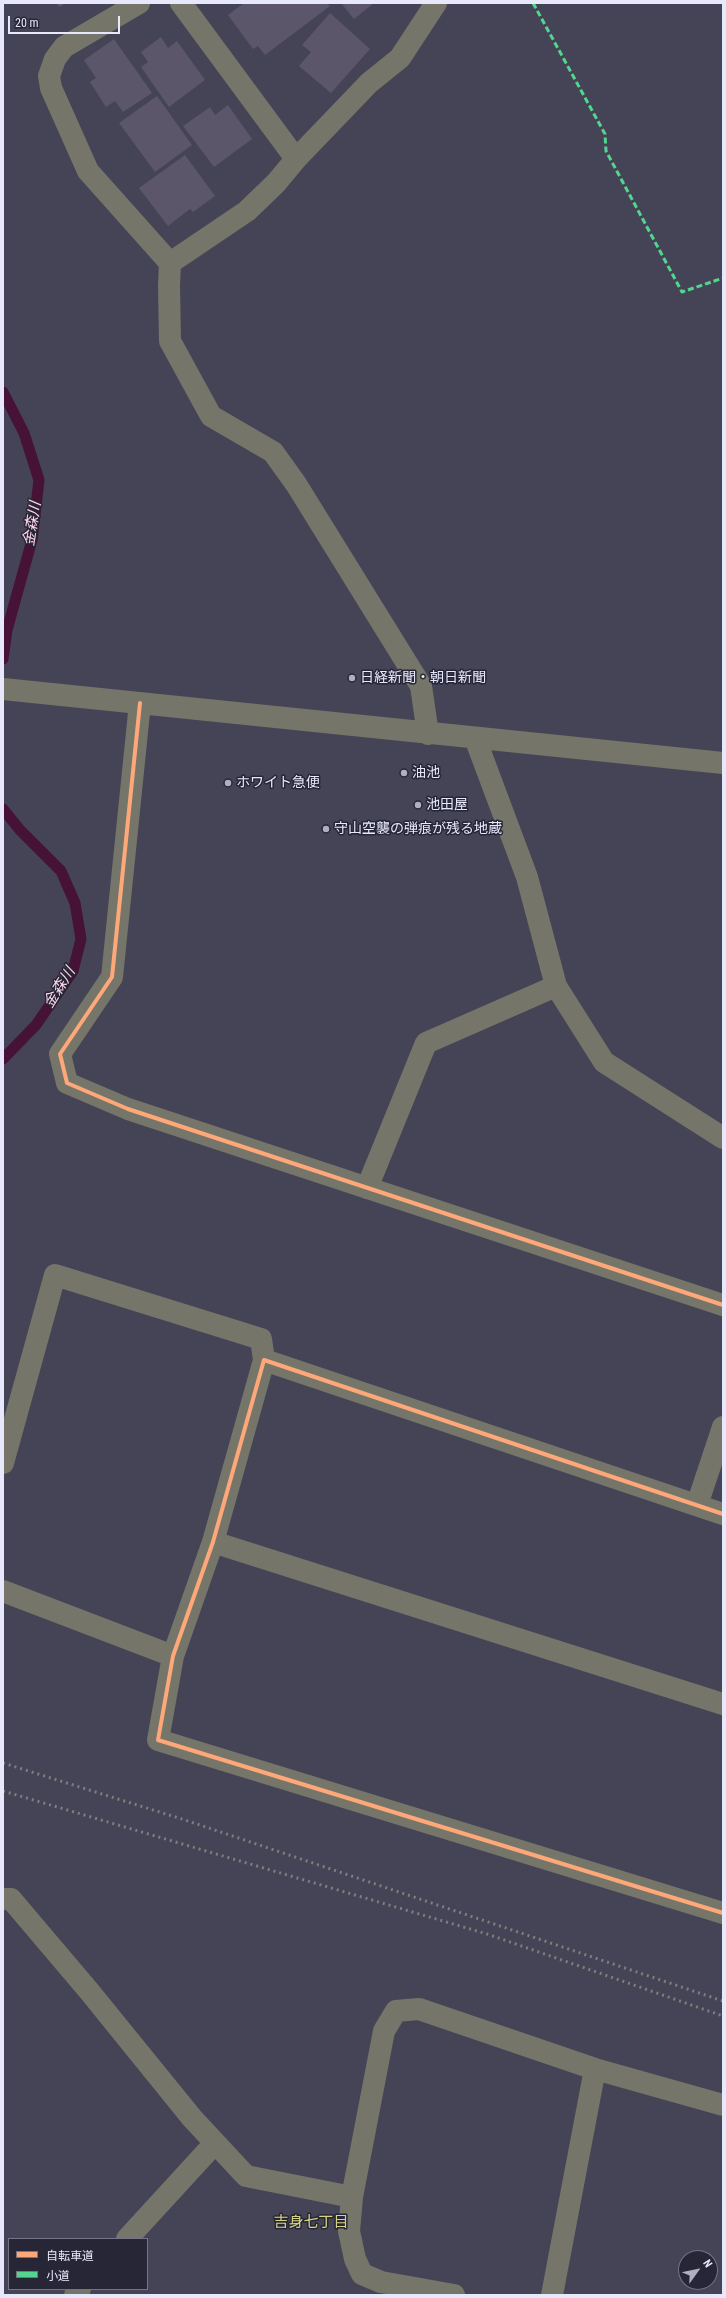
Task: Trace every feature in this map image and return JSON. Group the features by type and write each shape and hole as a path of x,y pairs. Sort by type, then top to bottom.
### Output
{"street":[{"path":"139,3 64,47 55,59 49,76 51,88 88,171 170,263 170,341 211,416 273,452 296,484 421,686 428,734"},
{"path":"180,3 296,159"},
{"path":"170,263 247,211 276,183 296,159 369,83 400,58 436,3"},
{"path":"3,689 428,734 723,763"},
{"path":"140,703 112,977 60,1054 67,1083 128,1109 723,1305"},
{"path":"475,738 527,877 556,986 604,1062 723,1138"},
{"path":"367,1188 426,1043 556,986"},
{"path":"3,1463 55,1275 261,1339 264,1360 213,1542 172,1656 158,1740 723,1913"},
{"path":"264,1360 723,1514"},
{"path":"697,1505 723,1428"},
{"path":"213,1542 723,1704"},
{"path":"3,1590 172,1656"},
{"path":"3,1899 11,1899 89,1990 192,2118 246,2176 352,2197"},
{"path":"454,2295 381,2282 362,2274 355,2259 349,2231 352,2197 384,2031 396,2011 419,2009 595,2069 723,2105"},
{"path":"552,2295 595,2069"},
{"path":"128,2238 215,2143"}],"building":[{"path":"57,3 66,3 59,7"},
{"path":"244,3 327,3 330,6 265,55 258,46 253,49 228,15"},
{"path":"341,3 374,3 354,19"},
{"path":"330,13 370,49 331,93 299,66 311,52 302,45"},
{"path":"161,37 168,48 177,41 205,80 169,107 141,67 148,62 141,52"},
{"path":"114,39 152,93 123,112 115,101 106,107 90,82 96,78 84,60"},
{"path":"157,96 192,145 155,172 119,123"},
{"path":"228,105 252,139 214,167 183,126 210,107 215,115"},
{"path":"185,155 215,196 193,212 190,209 168,226 139,188"}],"waterway":[{"name":"金森川","path":"3,392 24,433 39,480 32,540 7,630 3,659"},
{"name":"金森川","path":"3,809 20,830 61,871 75,903 81,939 73,971 36,1025 3,1059"}],"railway":[{"path":"3,1763 185,1820 723,2001"},
{"path":"3,1791 487,1934 723,2016"}],"marked path":[{"path":"533,3 605,134 606,151 682,292 723,278"}],"cycle path":[{"path":"140,703 112,977 60,1054 67,1083 128,1109 723,1305"},
{"path":"723,1514 264,1360 213,1542 173,1656 158,1740 723,1913"}],"place":[{"name":"日経新聞・朝日新聞","path":"352,678"},
{"name":"油池","path":"404,773"},
{"name":"ホワイト急便","path":"228,783"},
{"name":"池田屋","path":"418,805"},
{"name":"守山空襲の弾痕が残る地蔵","path":"326,829"}],"district":[{"name":"吉身七丁目","path":"311,2223"}]}
